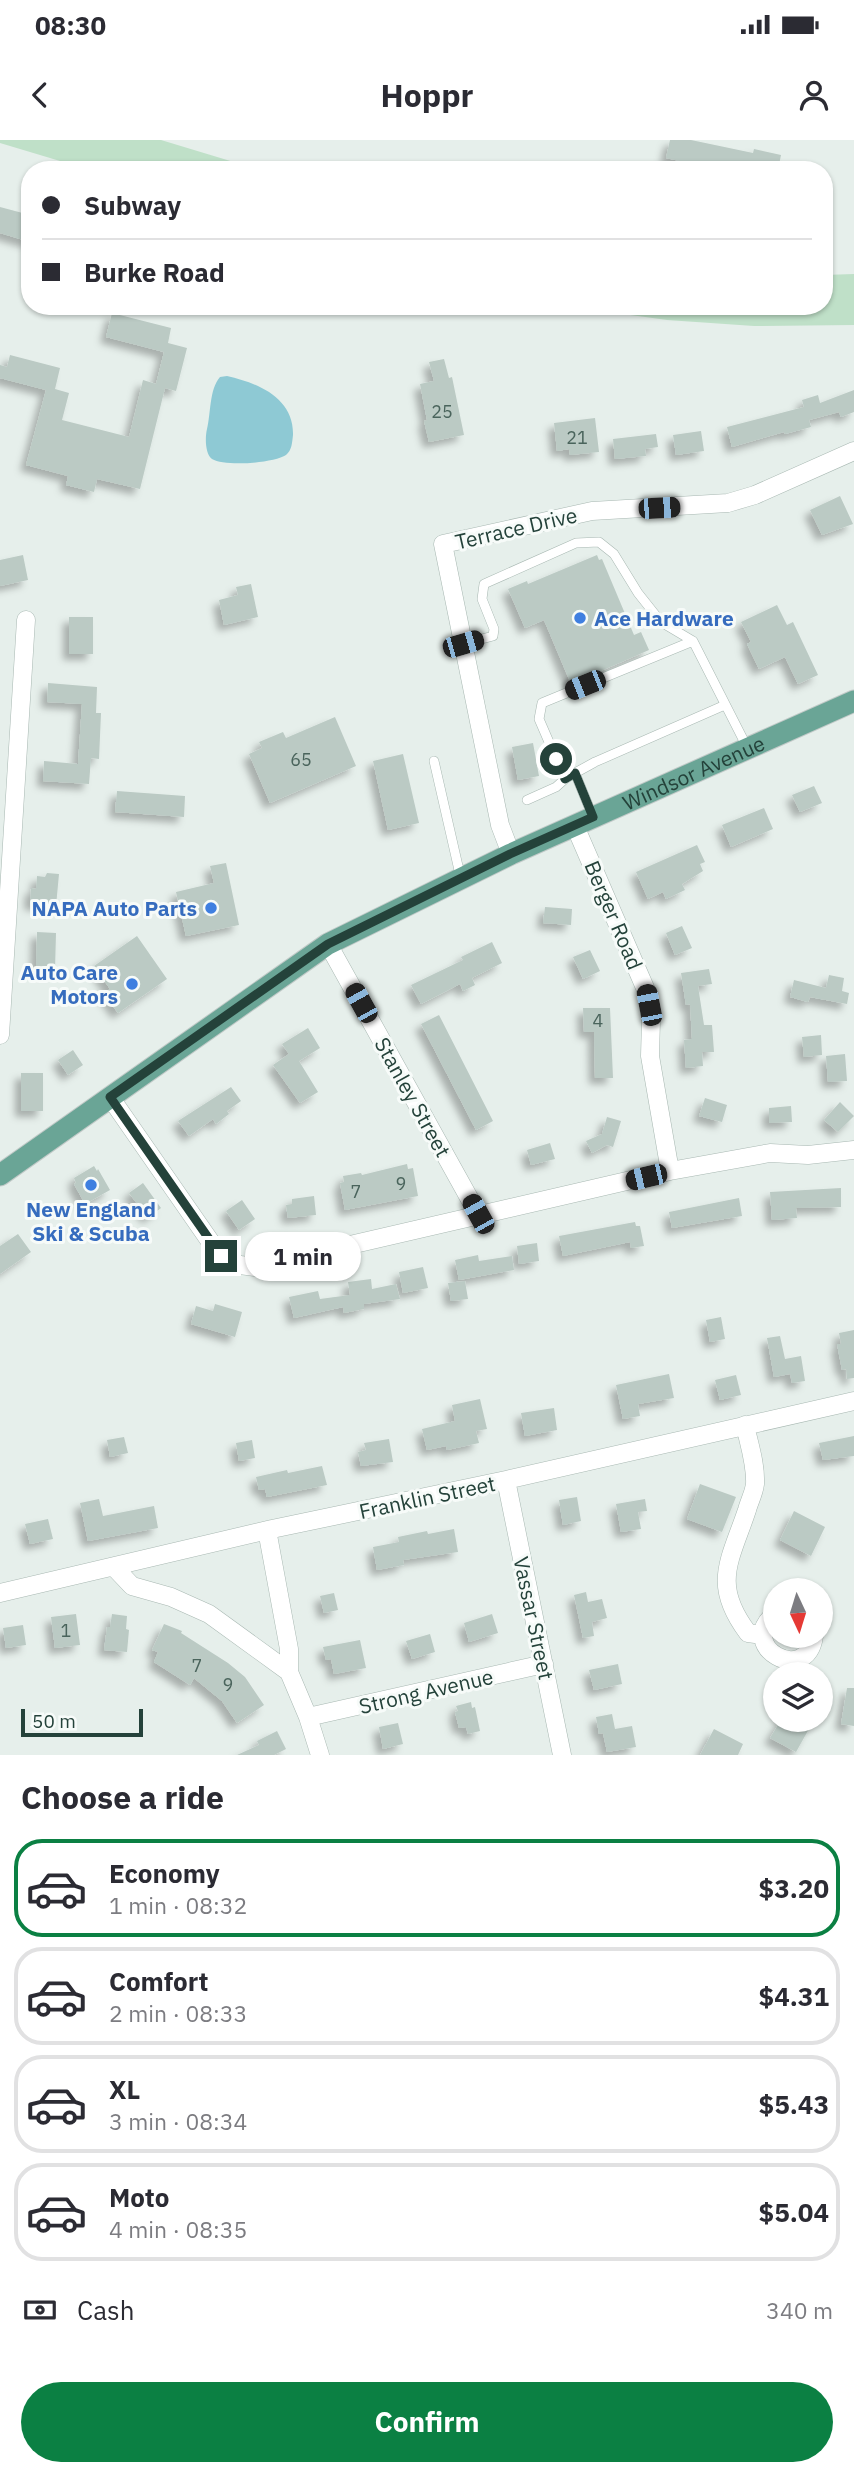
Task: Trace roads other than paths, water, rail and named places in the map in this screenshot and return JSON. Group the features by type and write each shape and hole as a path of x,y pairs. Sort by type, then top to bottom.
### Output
{"main road":[{"name":"Windsor Avenue","path":"0,1175 328,944 510,854 854,701"}],"street":[{"name":"Terrace Drive","path":"510,854 500,825 443,544 592,511 727,503 755,495 854,451"},
{"path":"0,1035 26,620"},
{"name":"Berger Road","path":"584,821 646,990 651,1020 650,1056 670,1171"},
{"name":"Stanley Street","path":"328,944 478,1214"},
{"path":"110,1097 221,1256 240,1265 255,1267 670,1171 770,1153 808,1155 854,1150"},
{"name":"Franklin Street","path":"0,1592 267,1530 506,1480 854,1401"},
{"path":"745,1425 754,1464 755,1486 726,1567 727,1597 736,1617 748,1633 763,1634"},
{"name":"Vassar Street","path":"506,1480 562,1755"},
{"path":"267,1530 289,1649 289,1672 309,1717 320,1755"},
{"path":"114,1567 132,1586 171,1597 209,1614 289,1672"},
{"path":"767,1648 781,1659 789,1661 797,1659 811,1648"},
{"name":"Strong Avenue","path":"309,1717 544,1664"}],"lane":[{"path":"463,644 493,636 494,629 482,599 484,584 576,543 599,542 614,554 638,593 661,622 693,641 747,749"},
{"path":"565,779 539,719 542,703 693,641"},
{"path":"527,800 556,787 595,762 725,705"},
{"path":"434,761 460,879"},
{"path":"575,773 584,821"}],"water":[{"path":"227,376 262,388 281,402 292,422 292,444 286,455 249,463 227,463 210,457 206,436 212,395 216,382 220,377"}],"place":[{"name":"Ace Hardware","path":"580,618"},
{"name":"NAPA Auto Parts","path":"211,908"},
{"name":"Auto Care Motors","path":"132,984"},
{"name":"New England Ski & Scuba","path":"91,1185"}]}
